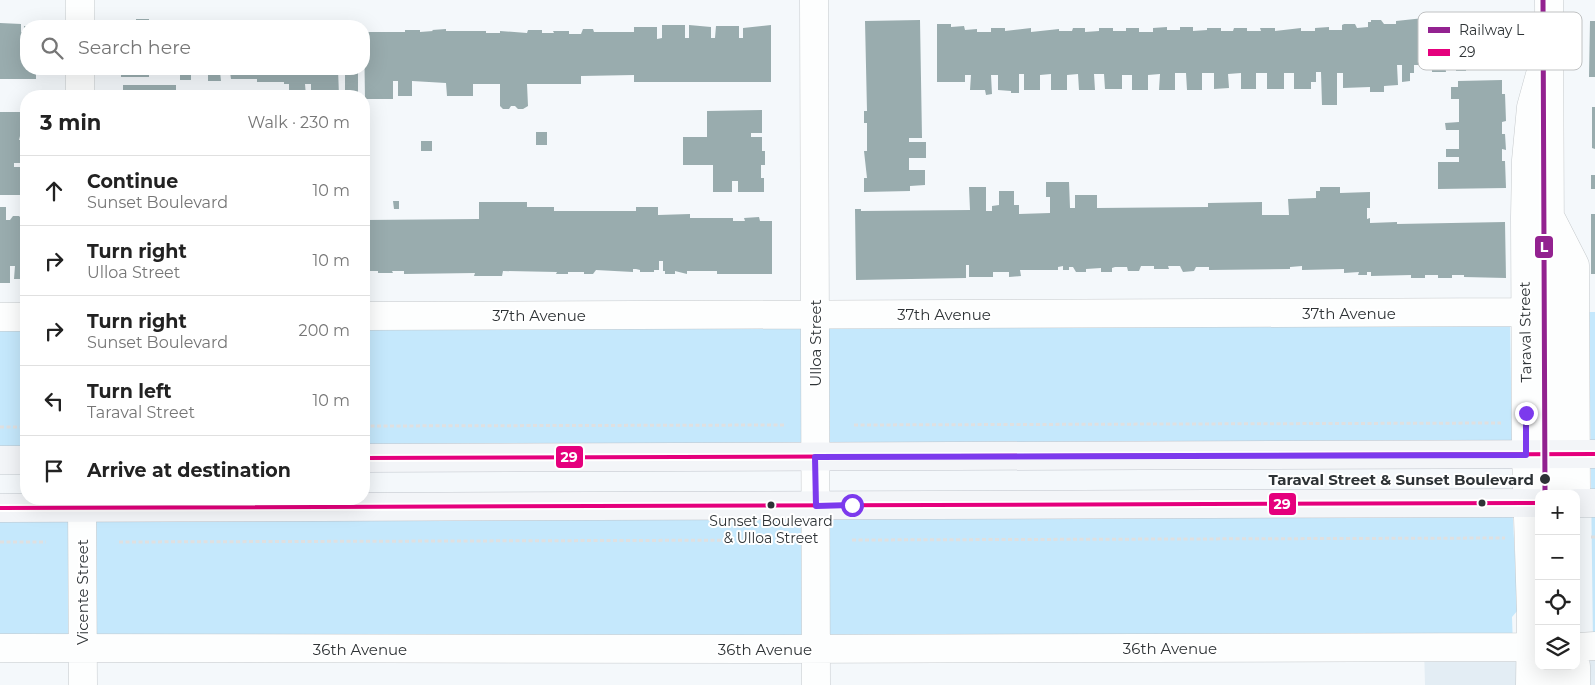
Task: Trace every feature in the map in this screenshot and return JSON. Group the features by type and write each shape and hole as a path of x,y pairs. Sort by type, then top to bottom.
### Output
{"main road":[{"path":"370,458 1562,455"},
{"path":"0,460 20,460"},
{"path":"370,504 816,506 1535,500"},
{"path":"1580,503 1595,503"},
{"path":"0,508 49,505"}],"street":[{"path":"80,0 80,20"},
{"name":"Ulloa Street","path":"814,0 816,685"},
{"name":"Taraval Street","path":"1540,70 1530,116 1526,160 1524,217 1525,312 1562,455 1575,490"},
{"name":"Taraval Street","path":"1550,70 1550,216 1562,455"},
{"path":"80,75 80,90"},
{"name":"Taraval Street","path":"1544,490 1562,455 1585,312 1575,265 1550,216"},
{"name":"37th Avenue","path":"370,316 1525,312"},
{"path":"0,317 20,317"},
{"name":"Vicente Street","path":"82,505 83,685"},
{"name":"Taraval Street","path":"1530,685 1530,647 1537,535"},
{"path":"1580,647 1595,646"},
{"name":"36th Avenue","path":"0,648 816,649 1530,647"},
{"path":"1551,670 1551,685"},
{"path":"1576,670 1576,685"}],"path":[{"path":"854,425 1501,423"},
{"path":"370,426 784,425"},
{"path":"0,427 20,427"},
{"path":"852,540 1508,538"},
{"path":"119,542 784,540"},
{"path":"0,542 46,542"}],"shaded area":[{"path":"1510,312 1512,455 370,458 370,316"},
{"path":"1589,312 1595,312 1595,646 1593,646"},
{"path":"0,317 20,317 20,460 0,460"},
{"path":"1512,503 1518,610 1512,617 1513,647 0,648 0,508"},
{"path":"1595,646 1595,685 1425,685 1424,647 1535,647 1535,670 1580,670 1580,662"}],"building":[{"path":"1418,19 1418,65 1414,65 1414,73 1410,73 1410,81 1402,82 1402,65 1397,65 1398,85 1384,86 1384,92 1370,92 1370,87 1343,88 1343,73 1337,73 1337,105 1322,105 1321,72 1316,72 1316,82 1311,82 1311,89 1294,89 1294,73 1284,73 1284,89 1267,89 1267,73 1256,73 1256,89 1241,89 1241,73 1228,74 1229,88 1214,89 1214,73 1202,73 1202,90 1187,90 1186,73 1175,73 1175,90 1159,90 1160,74 1148,75 1148,90 1132,90 1132,75 1122,75 1122,89 1105,89 1104,74 1094,74 1095,90 1079,90 1078,74 1067,75 1067,90 1051,90 1051,74 1040,75 1040,90 1024,90 1024,74 1019,74 1019,93 1011,93 1011,91 998,90 998,75 991,75 992,94 986,95 985,90 970,90 971,75 965,75 965,82 937,82 937,24 951,24 951,27 964,26 965,30 977,29 977,32 991,32 991,28 1005,28 1005,31 1031,28 1031,32 1059,29 1059,31 1072,31 1073,28 1085,28 1085,32 1099,31 1099,28 1113,28 1113,31 1126,31 1126,28 1139,28 1139,32 1153,32 1153,28 1167,27 1167,30 1180,30 1180,27 1193,27 1193,31 1207,30 1207,28 1221,28 1221,31 1233,31 1234,28 1247,28 1247,31 1261,31 1260,28 1275,28 1275,31 1301,28 1301,31 1315,31 1315,28 1329,27 1329,30 1342,30 1342,25 1344,24 1355,24 1357,28 1368,27 1368,22 1371,22 1371,20 1381,20 1384,24 1396,24 1396,21"},
{"path":"920,20 922,138 909,138 909,142 926,142 926,158 909,158 909,170 925,170 925,185 910,186 910,191 864,192 864,178 867,178 864,151 867,151 867,123 864,123 864,111 867,111 865,21"},
{"path":"1590,21 1595,21 1595,77 1589,77"},
{"path":"0,23 20,24 20,75 36,75 36,79 0,79"},
{"path":"662,25 685,25 685,38 689,38 689,25 711,27 711,38 715,38 716,26 739,26 739,38 743,38 743,28 771,25 771,82 634,82 634,75 581,76 581,84 527,84 528,106 523,109 511,106 509,109 503,109 500,106 500,84 473,84 473,96 447,96 446,83 412,81 412,96 398,96 398,81 393,81 393,99 370,99 370,90 365,90 365,75 370,75 370,32 420,30 420,32 446,29 446,31 486,31 486,33 500,33 500,31 527,33 528,30 542,30 542,33 569,31 569,34 581,34 583,29 593,29 594,32 634,32 634,27 657,27 657,39 662,38"},
{"path":"1432,70 1446,70 1446,72 1432,72"},
{"path":"121,75 149,75 149,77 121,77"},
{"path":"180,75 191,75 191,80 180,80"},
{"path":"208,75 220,75 221,81 208,81"},
{"path":"230,75 338,75 339,90 311,90 311,84 305,84 306,90 289,90 289,84 284,84 284,82 257,82 257,79 231,79"},
{"path":"345,75 358,75 358,90 345,90"},
{"path":"1502,80 1502,94 1505,94 1506,121 1502,122 1502,134 1505,134 1506,150 1502,149 1502,161 1505,161 1506,188 1438,189 1438,162 1459,162 1459,157 1446,157 1446,149 1459,149 1459,130 1446,130 1445,123 1459,122 1459,99 1451,99 1451,87 1458,87 1458,81"},
{"path":"123,85 176,85 176,90 123,90"},
{"path":"1592,107 1595,107 1595,149 1592,148"},
{"path":"762,110 762,133 751,133 751,137 762,137 765,165 761,165 761,178 764,178 764,192 738,192 738,181 732,181 732,192 713,192 713,165 683,165 683,137 707,137 707,111"},
{"path":"0,112 20,112 20,163 14,163 14,167 20,167 20,195 0,195"},
{"path":"536,132 547,132 547,145 536,145"},
{"path":"421,141 432,141 432,151 421,151"},
{"path":"1591,175 1595,175 1595,189 1591,189"},
{"path":"1046,182 1069,182 1070,208 1075,208 1075,195 1097,195 1097,208 1208,207 1208,203 1262,202 1262,215 1289,215 1288,199 1316,198 1316,191 1320,191 1320,187 1340,187 1340,193 1370,192 1370,208 1367,208 1367,219 1370,218 1370,223 1505,222 1506,278 1464,277 1464,275 1452,275 1452,278 1438,278 1438,275 1425,275 1425,278 1411,278 1411,275 1371,276 1371,272 1367,272 1367,275 1358,275 1359,272 1344,273 1344,269 1302,270 1302,266 1290,267 1290,269 1209,270 1209,267 1196,267 1194,271 1183,272 1180,266 1168,266 1169,269 1154,269 1154,266 1141,266 1139,271 1128,271 1127,267 1115,267 1112,268 1112,272 1101,272 1101,268 1086,269 1086,272 1076,272 1073,267 1069,267 1069,270 1063,270 1063,266 1058,267 1058,270 1020,270 1021,276 1009,277 1009,272 993,272 993,277 969,277 969,265 966,265 966,278 856,280 855,209 861,209 861,211 970,210 969,187 986,187 986,211 992,211 992,206 999,205 999,191 1014,191 1014,205 1019,205 1019,214 1050,213 1050,197 1046,197"},
{"path":"393,201 399,201 399,209 394,209"},
{"path":"479,202 527,202 527,207 554,207 554,211 636,211 636,207 658,207 658,215 690,214 690,218 733,218 733,221 745,221 744,218 759,217 760,221 772,221 772,274 717,274 717,271 687,271 687,274 675,271 675,274 665,274 665,271 663,271 663,261 659,261 659,270 654,270 654,272 640,272 640,270 636,269 633,269 633,272 596,270 593,274 584,274 584,272 556,274 557,272 503,271 502,276 474,276 475,273 404,274 404,271 378,273 378,271 370,271 370,220 479,219"},
{"path":"0,207 6,207 6,220 10,220 13,216 20,217 20,279 14,279 15,266 10,266 10,283 0,283"},
{"path":"1591,214 1595,214 1595,274 1591,274"}],"rail line":[{"name":"L","path":"1543,0 1543,12"},
{"name":"L","path":"1543,70 1545,490"}],"transit line":[{"name":"29","path":"370,458 1595,454"},
{"name":"29","path":"0,508 1535,503"}],"place":[{"name":"Taraval Street & Sunset Boulevard","path":"1545,479"},
{"name":"Sunset Boulevard & Ulloa Street","path":"771,505"}],"route":[{"path":"852,505 816,506 815,457 1526,455 1526,413"}]}
